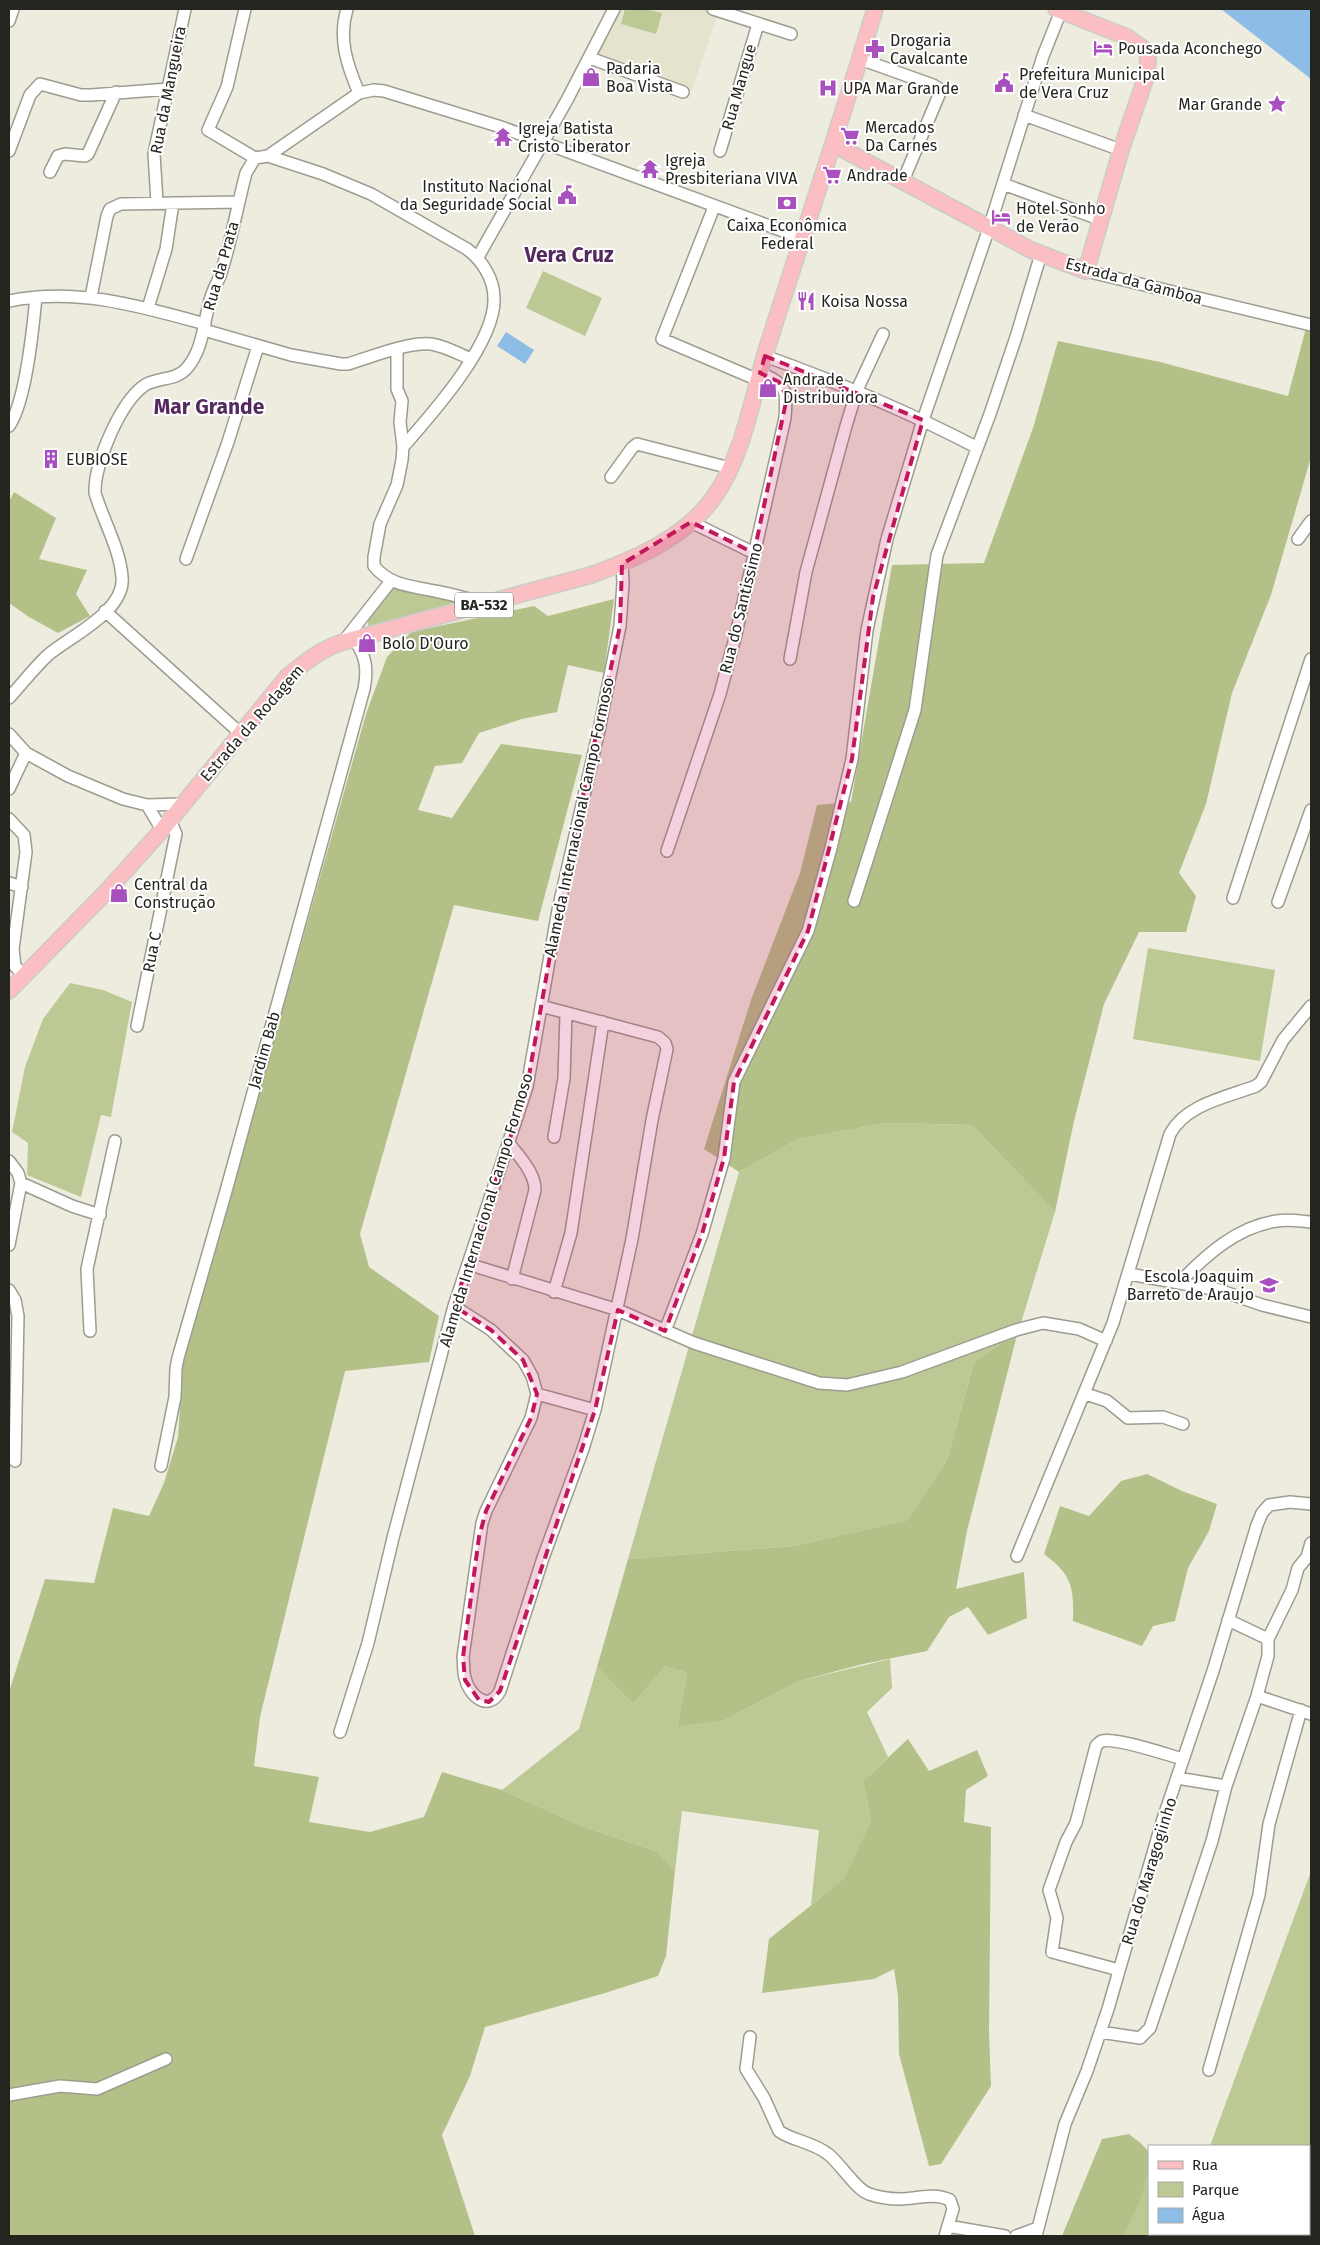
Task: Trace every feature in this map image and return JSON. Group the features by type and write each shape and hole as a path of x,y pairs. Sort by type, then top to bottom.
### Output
{"main road":[{"name":"BA-532","path":"833,144 875,9"},
{"path":"1058,10 1127,37 1145,50 1149,65 1148,74 1121,150 1086,271"},
{"name":"Estrada da Gamboa","path":"833,144 989,228 1041,254 1086,271"},
{"name":"Estrada da Rodagem","path":"9,990 107,891 166,825 240,733 293,672 320,652 349,640 489,604 591,575 622,564 645,553 691,522 714,498 730,468 833,144"}],"street":[{"path":"9,21 13,9"},
{"name":"Rua da Mangueira","path":"157,202 154,154 185,9"},
{"path":"245,9 227,87 208,130 254,158 268,156 323,174 371,194 442,234 478,257 492,284 494,298 489,322 471,359 451,390 403,447"},
{"path":"347,9 343,43 350,70 360,93"},
{"path":"478,257 590,58 614,9"},
{"path":"713,9 791,34"},
{"path":"665,1331 702,1234 724,1158 734,1082 808,931 826,867 852,759 863,652 873,597 890,530 923,420 989,228 1058,10"},
{"name":"Rua Mangue","path":"720,151 758,24"},
{"path":"590,58 683,92"},
{"path":"860,59 933,85 941,90 903,181"},
{"path":"9,151 30,94 36,86 44,84 81,95 168,89"},
{"path":"268,156 360,93 374,90 384,91 501,127 802,238"},
{"path":"50,172 58,156 65,154 85,156 88,154 116,92"},
{"path":"1024,115 1121,150"},
{"name":"Rua da Prata","path":"9,698 46,657 90,626 106,611 120,592 122,577 117,555 95,493 95,482 99,465 118,419 131,400 147,384 181,374 198,350 210,297 220,276 246,173 254,158"},
{"path":"1003,184 1100,219"},
{"path":"91,297 110,209 121,204 157,202 238,202"},
{"path":"148,308 166,249 172,203"},
{"name":"Rua do Santissimo","path":"667,851 720,694 736,634 785,418 787,397 779,382 759,377 662,339 714,207"},
{"path":"854,901 915,710 937,554 990,414 1041,254"},
{"name":"Estrada da Gamboa","path":"1086,271 1311,325"},
{"path":"9,301 36,297 91,297 148,308 258,346 291,355 341,364 348,364 397,349 432,344 471,359"},
{"path":"9,426 16,415 19,404 30,346 36,297"},
{"path":"790,659 806,572 827,493 857,390 883,334"},
{"path":"186,559 228,442 258,346"},
{"path":"397,349 397,384 402,401 400,422 403,447 398,479 383,515 374,557 374,566 391,581 403,586 435,591 489,604"},
{"path":"765,356 857,390 976,447"},
{"path":"611,477 637,444 730,468"},
{"path":"1298,539 1311,521"},
{"path":"691,522 754,553"},
{"name":"Alameda Internacional Campo Formoso","path":"340,1732 368,1643 423,1420 454,1306 527,1087 568,862 599,730 620,626 623,596 622,564"},
{"path":"349,640 391,581"},
{"path":"106,611 240,733"},
{"name":"Jardim Bab","path":"162,1466 175,1397 178,1358 204,1272 368,672 366,661 349,640"},
{"path":"1234,898 1311,659"},
{"path":"9,734 26,754 68,776 102,790 147,805 182,804"},
{"path":"9,789 26,754"},
{"path":"147,805 166,825"},
{"path":"1278,902 1311,810"},
{"path":"9,819 24,835 26,852 13,948 15,966 24,976"},
{"name":"Rua C","path":"137,1026 176,834 166,825"},
{"path":"9,883 22,887"},
{"path":"454,1306 491,1330 523,1360 529,1370 537,1394 531,1418 486,1511 479,1537 463,1657 465,1680 471,1691 479,1700 489,1702 496,1699 500,1691 543,1558 583,1449 595,1410 618,1310 652,1120 667,1049 665,1043 658,1037 541,1006"},
{"path":"1018,1556 1086,1394 1106,1341 1129,1274 1170,1134 1176,1122 1193,1110 1262,1082 1283,1040 1311,1006"},
{"path":"554,1137 564,1078 566,1014"},
{"path":"554,1292 567,1251 574,1215 603,1022"},
{"path":"90,1331 87,1269 115,1140"},
{"path":"509,1143 526,1165 535,1183 535,1190 512,1278"},
{"path":"9,1161 18,1173 21,1183 9,1245"},
{"path":"21,1183 72,1206 100,1215"},
{"path":"1180,1282 1213,1250 1231,1238 1254,1227 1277,1221 1311,1222"},
{"path":"468,1264 554,1292 618,1310 694,1343 803,1379 833,1385 868,1381 902,1372 1016,1330 1043,1324 1079,1329 1106,1341"},
{"path":"1129,1274 1219,1290 1262,1305 1311,1317"},
{"path":"9,1290 15,1300 18,1316 15,1461"},
{"path":"537,1394 595,1410"},
{"path":"1086,1394 1107,1401 1128,1418 1163,1416 1184,1424"},
{"name":"Rua do Maragogiinho","path":"1037,2232 1064,2124 1087,2071 1100,2032 1177,1778 1257,1525 1266,1508 1281,1502 1311,1504"},
{"path":"1100,2032 1140,2038 1150,2028 1212,1841 1226,1786 1257,1696 1268,1656 1268,1639 1292,1590 1298,1568 1307,1557 1311,1543"},
{"path":"1228,1620 1268,1639"},
{"path":"1210,2070 1259,1895 1269,1824 1306,1712 1257,1696"},
{"path":"1119,1970 1052,1952 1057,1918 1049,1890 1053,1875 1076,1823 1096,1746 1099,1743 1104,1740 1126,1744 1183,1759"},
{"path":"1177,1778 1226,1786"},
{"path":"750,2037 746,2069 764,2098 779,2131 827,2153 861,2189 869,2194 898,2199 933,2196 950,2200 953,2209 946,2231 1005,2236"},
{"path":"9,2095 60,2086 97,2089 166,2058"},
{"path":"1016,2236 1037,2232"}],"highlighted area":[{"path":"765,356 923,420 873,597 852,759 808,931 734,1082 724,1158 702,1234 665,1331 618,1310 595,1410 500,1691 489,1702 479,1700 465,1680 463,1657 479,1537 486,1511 531,1418 537,1394 523,1360 491,1330 454,1306 527,1087 558,910 620,626 622,564 691,522 754,553 787,397 779,382 760,373"}],"shaded area":[{"path":"619,9 706,9 718,13 692,90 597,56"}],"green space":[{"path":"625,9 645,9 662,13 656,34 621,24"},
{"path":"543,271 602,298 585,336 526,308"},
{"path":"1306,328 1311,330 1311,457 1271,595 1232,693 1206,804 1179,873 1196,896 1186,932 1139,932 1104,1004 1074,1121 1055,1212 972,1125 887,1123 798,1139 739,1172 704,1149 751,1000 800,873 817,805 851,802 892,565 984,563 1033,428 1058,341 1160,362 1288,396"},
{"path":"14,492 56,518 39,559 87,570 76,594 90,616 58,633 9,603 9,502"},
{"path":"389,586 426,591 462,600 462,605 368,629 368,619"},
{"path":"614,599 604,673 568,665 557,712 522,719 479,733 462,763 435,766 418,810 452,818 501,744 582,755 538,921 454,905 360,1234 369,1267 439,1316 429,1362 345,1371 260,1717 254,1766 319,1777 309,1822 370,1832 424,1817 442,1772 502,1790 582,1826 656,1851 675,1871 666,1956 658,1976 485,2027 470,2076 442,2135 475,2236 9,2236 9,1692 45,1579 94,1583 113,1508 149,1516 164,1483 178,1437 183,1364 366,714 387,657 411,632 534,606 548,616"},
{"path":"1148,948 1275,970 1260,1061 1133,1039"},
{"path":"70,983 103,990 132,1002 111,1117 101,1115 81,1197 27,1175 28,1143 12,1132 25,1067 43,1019"},
{"path":"887,1123 972,1125 1055,1212 1016,1339 1003,1342 974,1362 947,1460 907,1520 793,1546 628,1559 739,1172 798,1139"},
{"path":"1016,1339 967,1531 956,1589 1024,1572 1027,1618 988,1635 968,1607 949,1617 927,1651 863,1664 799,1681 723,1721 677,1727 687,1673 665,1666 633,1704 597,1667 628,1559 793,1546 907,1520 947,1460 974,1362 1003,1342"},
{"path":"1147,1474 1182,1491 1217,1504 1209,1531 1188,1568 1175,1621 1153,1626 1142,1646 1073,1621 1072,1590 1066,1575 1044,1554 1060,1506 1089,1516 1121,1481"},
{"path":"890,1659 892,1688 867,1712 888,1757 863,1781 871,1820 844,1880 811,1905 819,1830 682,1811 675,1871 656,1851 582,1826 502,1790 579,1729 597,1667 633,1704 665,1666 687,1673 677,1727 723,1721 799,1681"},
{"path":"908,1739 929,1771 977,1750 988,1776 966,1790 964,1822 991,1827 989,2032 991,2086 941,2164 929,2166 899,2054 898,1996 894,1969 874,1979 762,1993 769,1939 844,1879 871,1820 863,1781"},
{"path":"1311,1871 1310,2149 1310,2145 1210,2145"},
{"path":"1129,2134 1147,2150 1148,2175 1143,2193 1124,2236 1062,2236 1102,2139"},
{"path":"1311,2143 1311,2236 1293,2236 1310,2235"},
{"path":"1148,2178 1148,2235 1293,2235 1293,2236 1124,2236"}],"water":[{"path":"1221,9 1311,9 1311,79"},
{"path":"506,332 534,350 525,364 497,346"}],"place":[{"name":"Pousada Aconchego","path":"1103,48"},
{"name":"Drogaria Cavalcante","path":"875,49"},
{"name":"Padaria Boa Vista","path":"591,77"},
{"name":"Prefeitura Municipal de Vera Cruz","path":"1004,83"},
{"name":"UPA Mar Grande","path":"828,88"},
{"name":"Mar Grande","path":"1277,104"},
{"name":"Mercados Da Carnes","path":"850,136"},
{"name":"Igreja Batista Cristo Liberator","path":"503,137"},
{"name":"Igreja Presbiteriana VIVA","path":"650,169"},
{"name":"Andrade","path":"832,175"},
{"name":"Instituto Nacional da Seguridade Social","path":"567,195"},
{"name":"Caixa Econômica Federal","path":"787,203"},
{"name":"Hotel Sonho de Verão","path":"1001,217"},
{"name":"Koisa Nossa","path":"806,301"},
{"name":"Andrade Distribuidora","path":"768,388"},
{"name":"EUBIOSE","path":"51,459"},
{"name":"Bolo D'Ouro","path":"367,643"},
{"name":"Central da Construção","path":"119,893"},
{"name":"Escola Joaquim Barreto de Araujo","path":"1269,1285"}],"district":[{"name":"Vera Cruz","path":"569,255"},
{"name":"Mar Grande","path":"209,407"}]}
